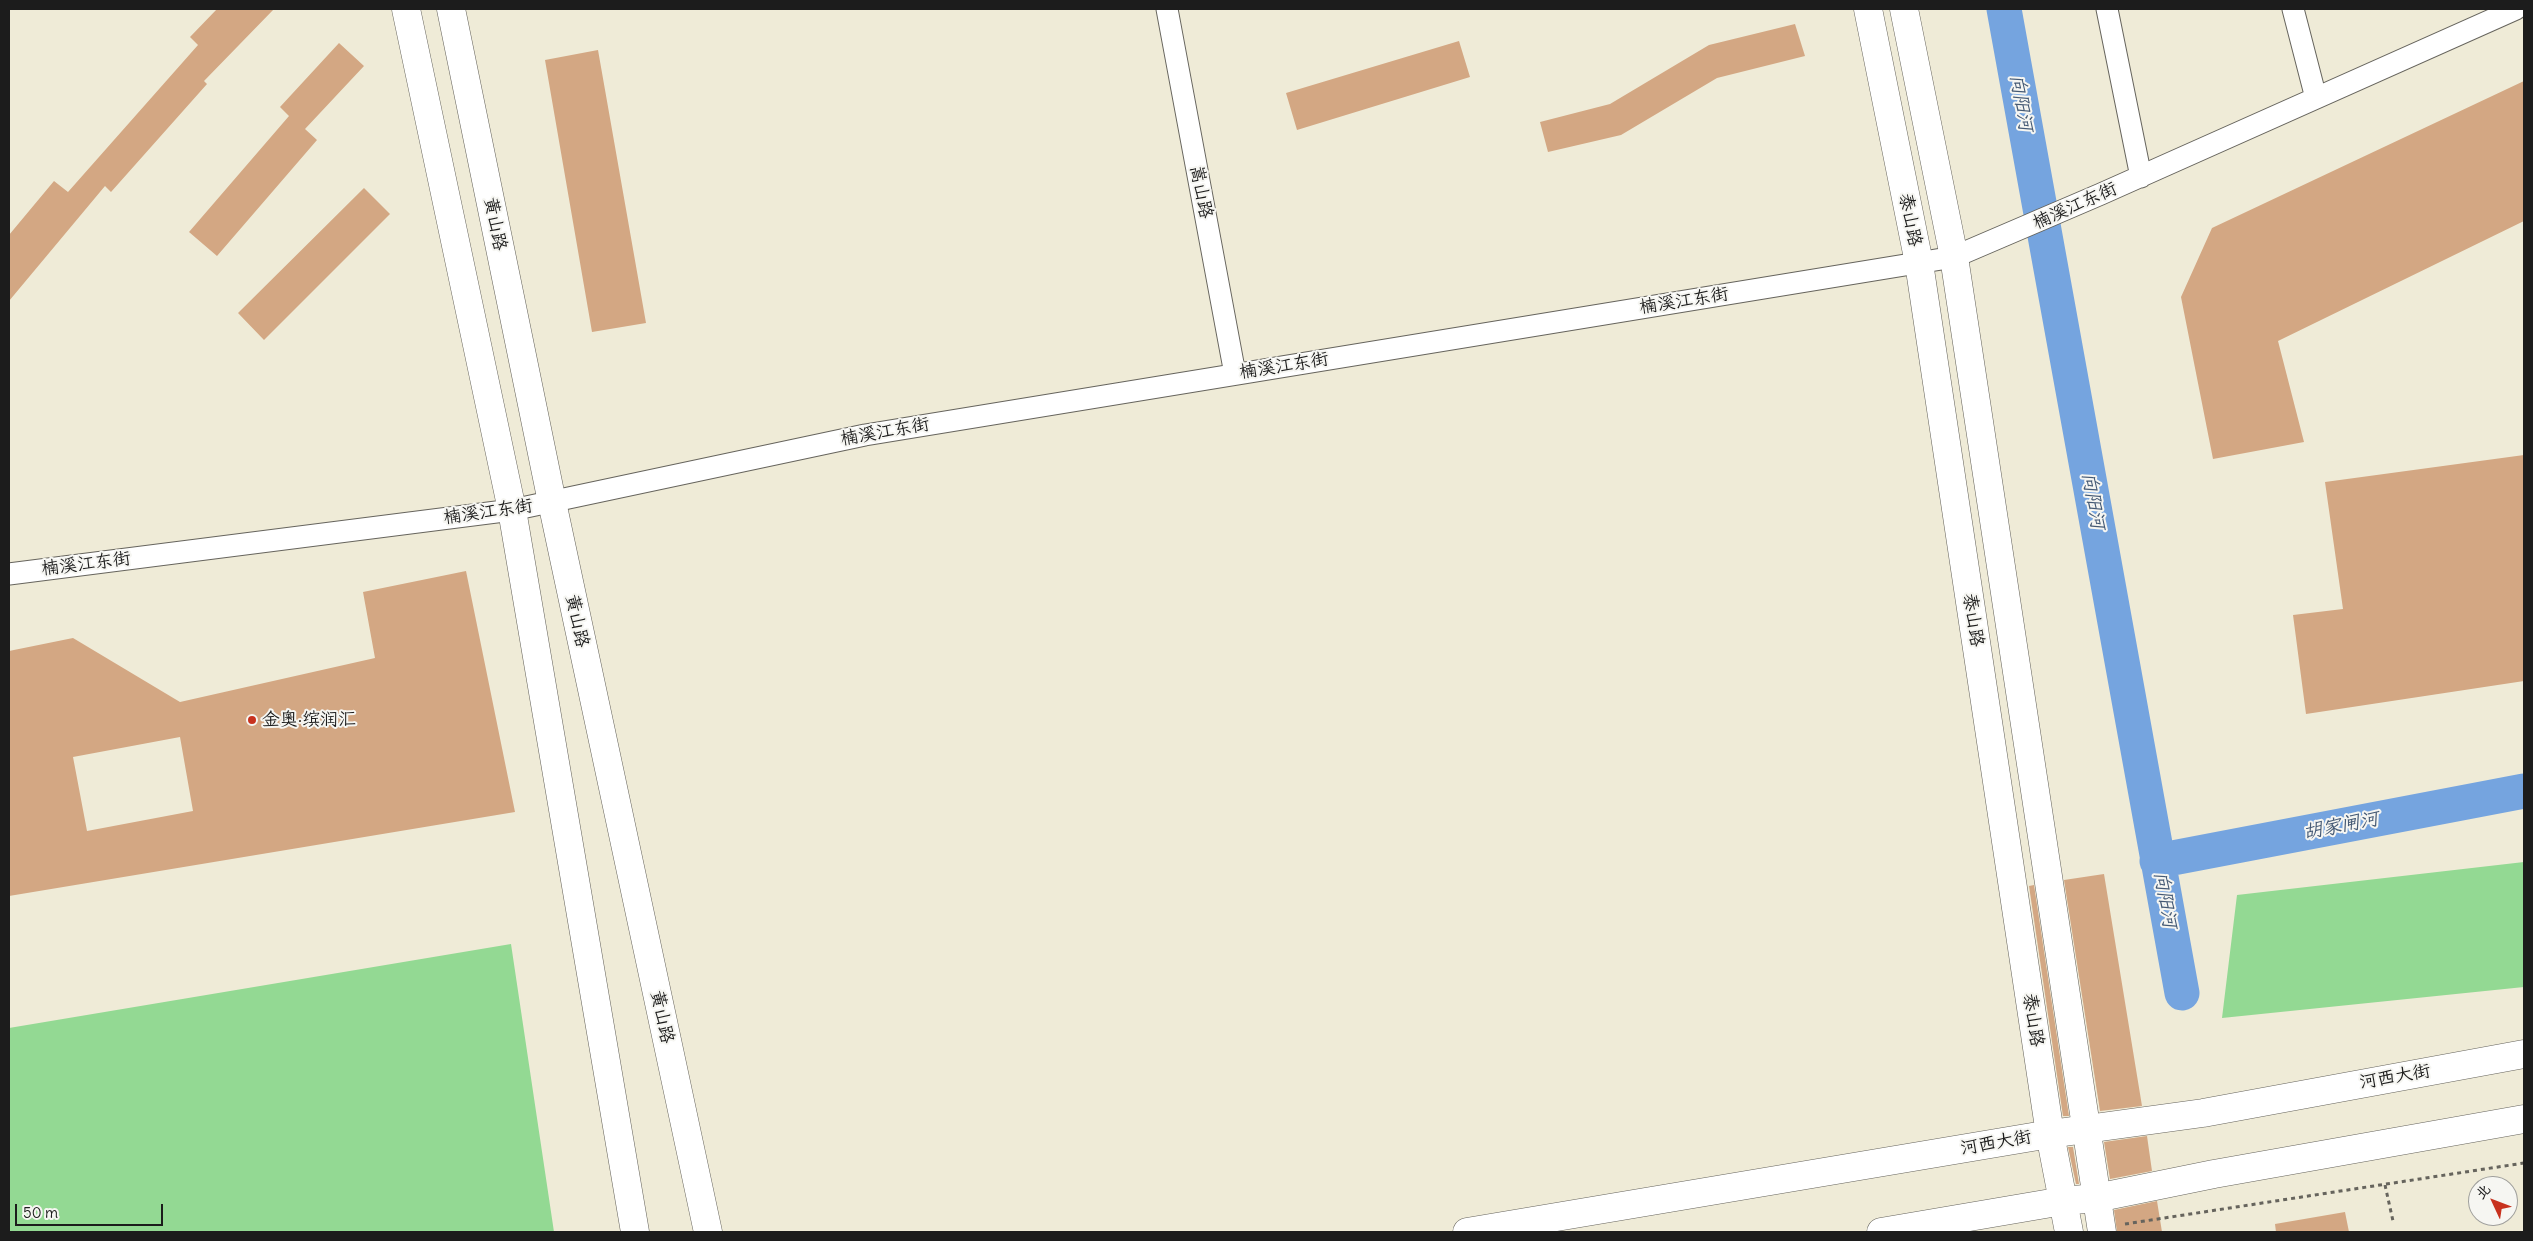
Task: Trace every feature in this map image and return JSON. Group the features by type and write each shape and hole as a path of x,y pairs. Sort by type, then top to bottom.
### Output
{"main road":[{"path":"406,9 512,510 635,1232"},
{"name":"黄山路","path":"451,9 552,502 708,1232"},
{"name":"泰山路","path":"1868,9 1919,263 2050,1134 2069,1232"},
{"name":"泰山路","path":"1904,9 1954,257 2101,1230"},
{"name":"河西大街","path":"1467,1232 2050,1134 2203,1112 2524,1054"},
{"path":"1882,1232 2063,1201 2096,1198 2214,1174 2524,1119"}],"street":[{"name":"嵩山路","path":"1167,9 1235,374"},
{"path":"2107,9 2140,176"},
{"path":"2293,9 2316,98"},
{"name":"楠溪江东街","path":"9,574 512,510 865,435 1954,257 2101,194 2516,9"}],"path":[{"path":"2101,1230 2385,1186 2524,1162"},
{"path":"2385,1186 2393,1221"}],"green space":[{"path":"2524,862 2524,987 2222,1018 2237,895"},
{"path":"511,944 554,1232 9,1232 9,1028"}],"building":[{"path":"217,9 274,9 204,81 207,84 111,192 105,186 9,301 9,235 54,181 68,192 198,45 190,37"},
{"path":"1795,24 1805,56 1717,78 1621,135 1548,152 1540,122 1610,104 1709,45"},
{"path":"1459,41 1470,77 1297,130 1286,93"},
{"path":"339,43 364,66 305,129 317,140 217,256 189,232 289,116 280,107"},
{"path":"598,50 646,323 592,332 545,60"},
{"path":"2524,81 2524,221 2278,341 2304,442 2213,459 2181,297 2212,228"},
{"path":"364,188 390,214 264,340 238,313"},
{"path":"2524,455 2524,681 2306,714 2293,615 2343,609 2325,482"},
{"name":"金奥·缤润汇","path":"466,571 515,812 9,896 9,651 73,638 180,702 375,658 363,592","holes":["180,737 193,811 87,831 73,757"]},
{"path":"2104,874 2142,1106 2100,1111 2064,880"},
{"path":"2034,885 2069,1116 2063,1116 2029,886"},
{"path":"2147,1136 2152,1171 2110,1179 2104,1142"},
{"path":"2068,1147 2073,1147 2079,1184 2076,1184"},
{"path":"2157,1201 2162,1232 2117,1232 2114,1210"},
{"path":"2345,1212 2349,1232 2276,1232 2275,1224"}],"waterway":[{"name":"向阳河","path":"2004,9 2182,993"},
{"name":"胡家闸河","path":"2157,861 2524,791"}],"place":[{"name":"金奥·缤润汇","path":"252,720"}]}
